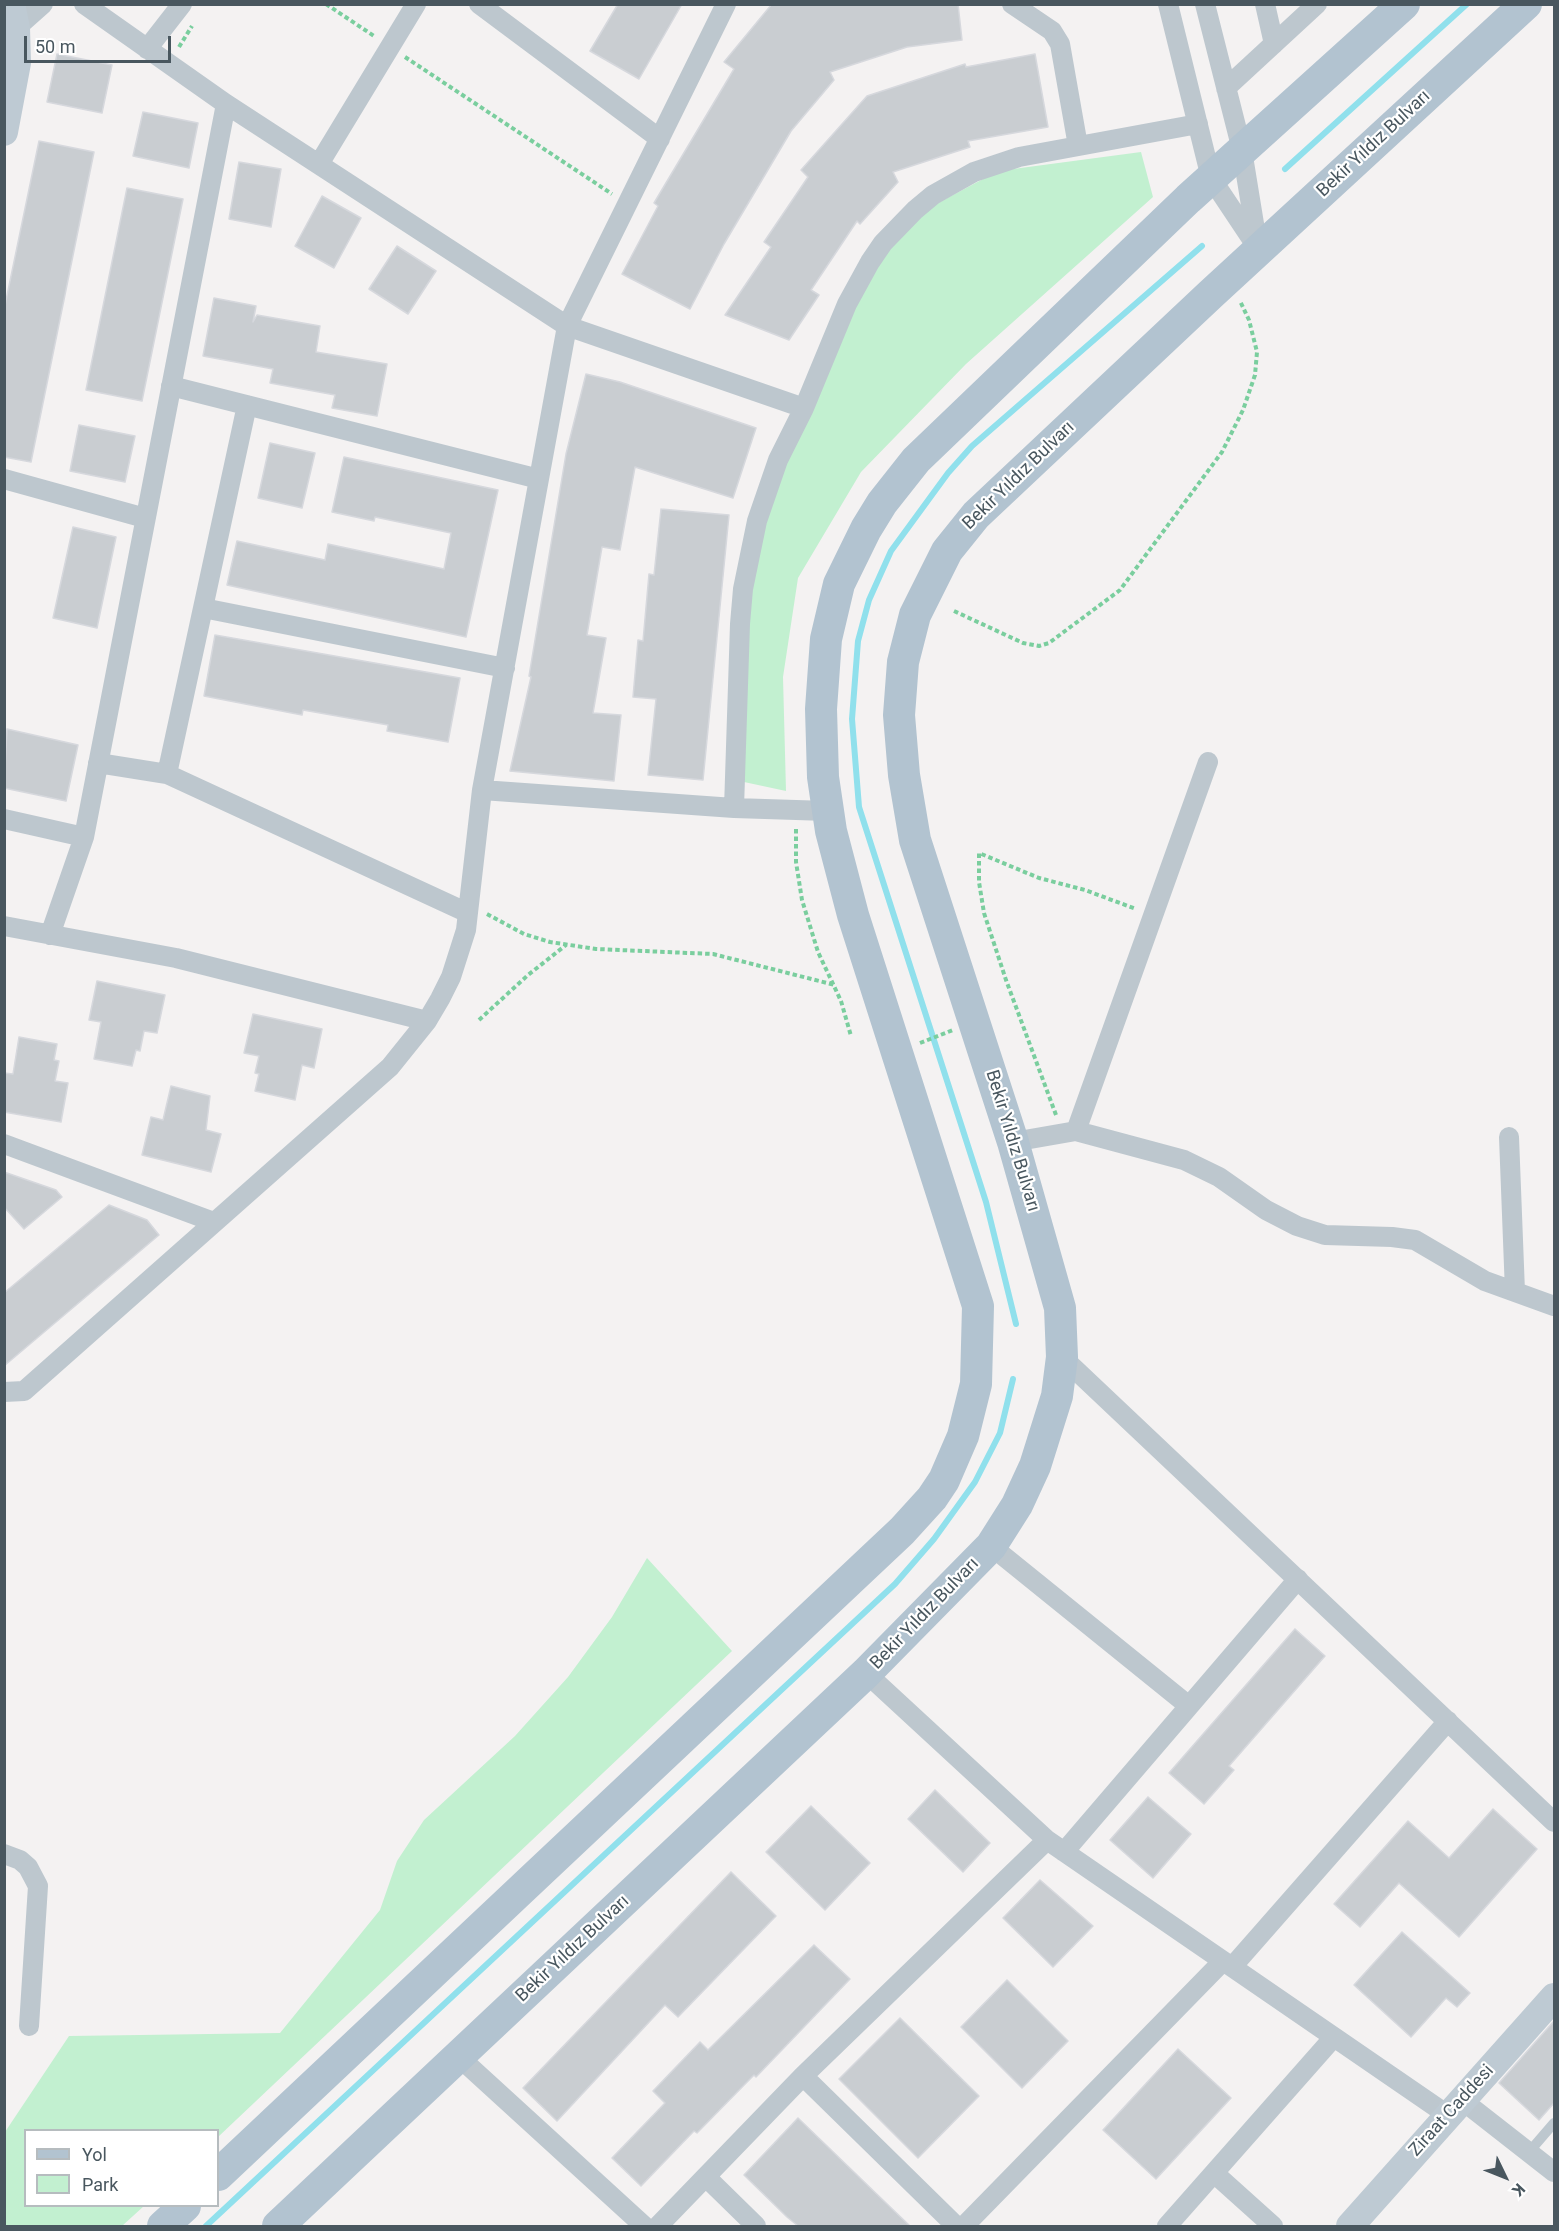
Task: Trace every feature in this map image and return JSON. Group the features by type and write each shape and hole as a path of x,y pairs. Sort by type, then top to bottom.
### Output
{"main road":[{"path":"219,2174 902,1531 932,1498 954,1461 976,1384 978,1306 853,915 812,811 826,639 839,584 866,529 882,503 916,460 1210,178 1404,4"},
{"name":"Bekir Yıldız Bulvarı","path":"286,2222 866,1673 991,1546 1017,1505 1035,1466 1057,1396 1062,1357 1060,1308 1013,1142 915,840 904,775 898,715 899,688 915,615 935,571 976,515 1258,250 1526,4"},
{"path":"163,2226 183,2207"}],"street":[{"path":"4,132 17,63 14,16 43,4"},
{"path":"84,4 226,104 567,326 804,408"},
{"path":"147,49 182,4"},
{"path":"319,164 416,4"},
{"path":"479,4 660,138"},
{"path":"4,1392 24,1391 390,1067 428,1021 451,977 466,930 482,790 567,326 726,4"},
{"path":"1012,4 1045,26 1060,44 1078,146"},
{"path":"1168,4 1210,178 1258,250"},
{"path":"1205,4 1242,150 1258,250"},
{"path":"1265,4 1274,44"},
{"path":"1226,88 1317,4"},
{"path":"50,935 84,837 226,104"},
{"path":"734,808 740,624 749,555 768,487 857,283 883,243 898,226 933,195 974,172 1019,157 1198,124"},
{"path":"171,386 539,479"},
{"path":"167,774 247,405"},
{"path":"4,479 145,518"},
{"path":"203,608 505,668"},
{"path":"1070,1132 1153,916 1208,762"},
{"path":"98,763 167,774 469,907"},
{"path":"482,790 734,808 812,811"},
{"path":"4,819 84,837"},
{"path":"4,926 176,958 428,1021"},
{"path":"1013,1142 1070,1132 1203,1168 1266,1210 1297,1226 1339,1237 1392,1237 1415,1240 1485,1281 1554,1306"},
{"path":"1509,1137 1515,1292"},
{"path":"4,1144 214,1222"},
{"path":"1062,1357 1554,1822"},
{"path":"991,1546 1189,1706"},
{"path":"1065,1852 1298,1579"},
{"path":"866,1673 1047,1840 1334,2037 1529,2152 1554,2172"},
{"path":"964,2226 1227,1964 1448,1721"},
{"path":"658,2226 803,2076 1047,1840"},
{"path":"4,1854 28,1866 38,1886 29,2026"},
{"name":"Ziraat Caddesi","path":"1350,2226 1554,1996"},
{"path":"1167,2226 1334,2037"},
{"path":"459,2057 644,2226"},
{"path":"803,2076 956,2226"},
{"path":"1214,2173 1273,2226"},
{"path":"706,2177 756,2226"}],"lane":[{"path":"1529,2152 1554,2123"}],"path":[{"path":"326,4 627,204"},
{"path":"169,64 193,24"},
{"path":"954,611 1023,644 1039,646 1049,643 1120,590 1222,452 1252,386 1257,363 1254,335 1243,306 1225,281"},
{"path":"812,811 796,862 802,900 818,952 835,985 851,1036"},
{"path":"1070,1132 994,945 981,898 979,853 1039,878 1085,890 1153,916"},
{"path":"469,907 504,925 537,938 566,945 713,954 835,985"},
{"path":"479,1020 528,975 566,945"},
{"path":"924,1042 942,1035"}],"green space":[{"path":"1141,152 1153,197 966,364 861,472 798,578 783,677 786,791 744,782 748,550 843,293 923,211 998,171"},
{"path":"647,1558 732,1651 219,2136 219,2129 24,2129 24,2207 143,2207 122,2226 5,2226 5,2132 69,2036 280,2033 380,1910 397,1861 424,1820 515,1736 568,1677 612,1617"}],"building":[{"path":"618,4 682,4 639,79 590,51"},
{"path":"772,4 958,4 962,40 907,47 830,72 834,80 791,131 724,244 690,309 622,274 658,206 654,203 734,69 724,62"},
{"path":"57,54 112,65 102,113 47,102"},
{"path":"1035,54 1048,127 968,141 970,147 893,172 898,182 860,224 857,221 811,290 819,295 789,340 725,315 771,247 764,242 808,177 801,170 867,96 965,64 966,67"},
{"path":"143,112 198,123 189,168 133,156"},
{"path":"39,141 94,152 31,462 4,457 4,310"},
{"path":"239,162 281,169 271,227 229,219"},
{"path":"127,188 183,199 142,401 86,390"},
{"path":"322,196 361,218 334,268 295,246"},
{"path":"397,246 436,271 408,314 369,289"},
{"path":"214,298 256,306 253,322 257,315 320,326 316,352 387,364 377,416 332,408 335,395 270,383 273,369 203,356"},
{"path":"586,374 620,382 756,428 733,498 635,467 620,550 602,547 587,635 606,638 593,713 621,715 614,781 510,771 531,677 529,676 566,454"},
{"path":"79,425 135,436 125,482 70,471"},
{"path":"270,443 315,453 302,508 258,498"},
{"path":"344,457 498,490 466,637 227,585 237,541 325,560 328,544 444,569 451,533 375,517 374,521 332,512"},
{"path":"661,509 729,515 703,780 648,775 656,699 633,697 638,640 643,641 649,574 654,575"},
{"path":"73,527 116,537 97,628 53,618"},
{"path":"215,635 460,678 448,742 387,731 388,725 303,710 302,715 204,696"},
{"path":"7,729 78,745 66,801 4,788"},
{"path":"97,981 165,995 157,1033 144,1031 140,1051 136,1050 132,1066 94,1059 101,1022 89,1020"},
{"path":"253,1014 322,1029 314,1068 302,1065 295,1100 255,1091 259,1074 255,1073 259,1056 244,1053"},
{"path":"19,1037 57,1044 54,1060 59,1061 55,1081 68,1083 61,1122 4,1112 4,1073 13,1074"},
{"path":"171,1086 210,1096 206,1130 221,1134 211,1172 142,1155 151,1117 163,1120"},
{"path":"4,1172 56,1190 62,1197 24,1229 4,1207"},
{"path":"109,1205 147,1220 159,1235 4,1366 4,1293"},
{"path":"1295,1629 1325,1656 1229,1766 1234,1770 1204,1804 1169,1773"},
{"path":"935,1790 990,1843 963,1872 908,1819"},
{"path":"1148,1797 1191,1834 1153,1878 1110,1840"},
{"path":"811,1806 870,1863 825,1910 766,1852"},
{"path":"1493,1809 1537,1849 1459,1937 1399,1883 1360,1927 1334,1904 1408,1821 1449,1858"},
{"path":"731,1872 776,1916 678,2017 665,2005 557,2121 523,2088"},
{"path":"1040,1880 1093,1926 1053,1967 1003,1918"},
{"path":"1402,1932 1470,1993 1457,2007 1446,1998 1411,2037 1354,1985"},
{"path":"814,1945 850,1979 756,2077 754,2075 697,2133 694,2131 641,2186 612,2158 665,2103 653,2091 700,2042 708,2050"},
{"path":"1007,1980 1068,2041 1022,2088 961,2027"},
{"path":"900,2018 979,2096 918,2158 839,2079"},
{"path":"1554,2021 1554,2103 1539,2120 1499,2083"},
{"path":"1178,2049 1231,2098 1156,2179 1103,2130"},
{"path":"798,2118 910,2226 798,2226 787,2217 744,2175"}],"waterway":[{"path":"1285,169 1467,4"},
{"path":"1016,1324 986,1202 859,807 852,719 858,641 869,600 891,551 948,473 972,446 1202,246"},
{"path":"206,2226 895,1584 934,1539 975,1482 1000,1433 1013,1379"}]}
